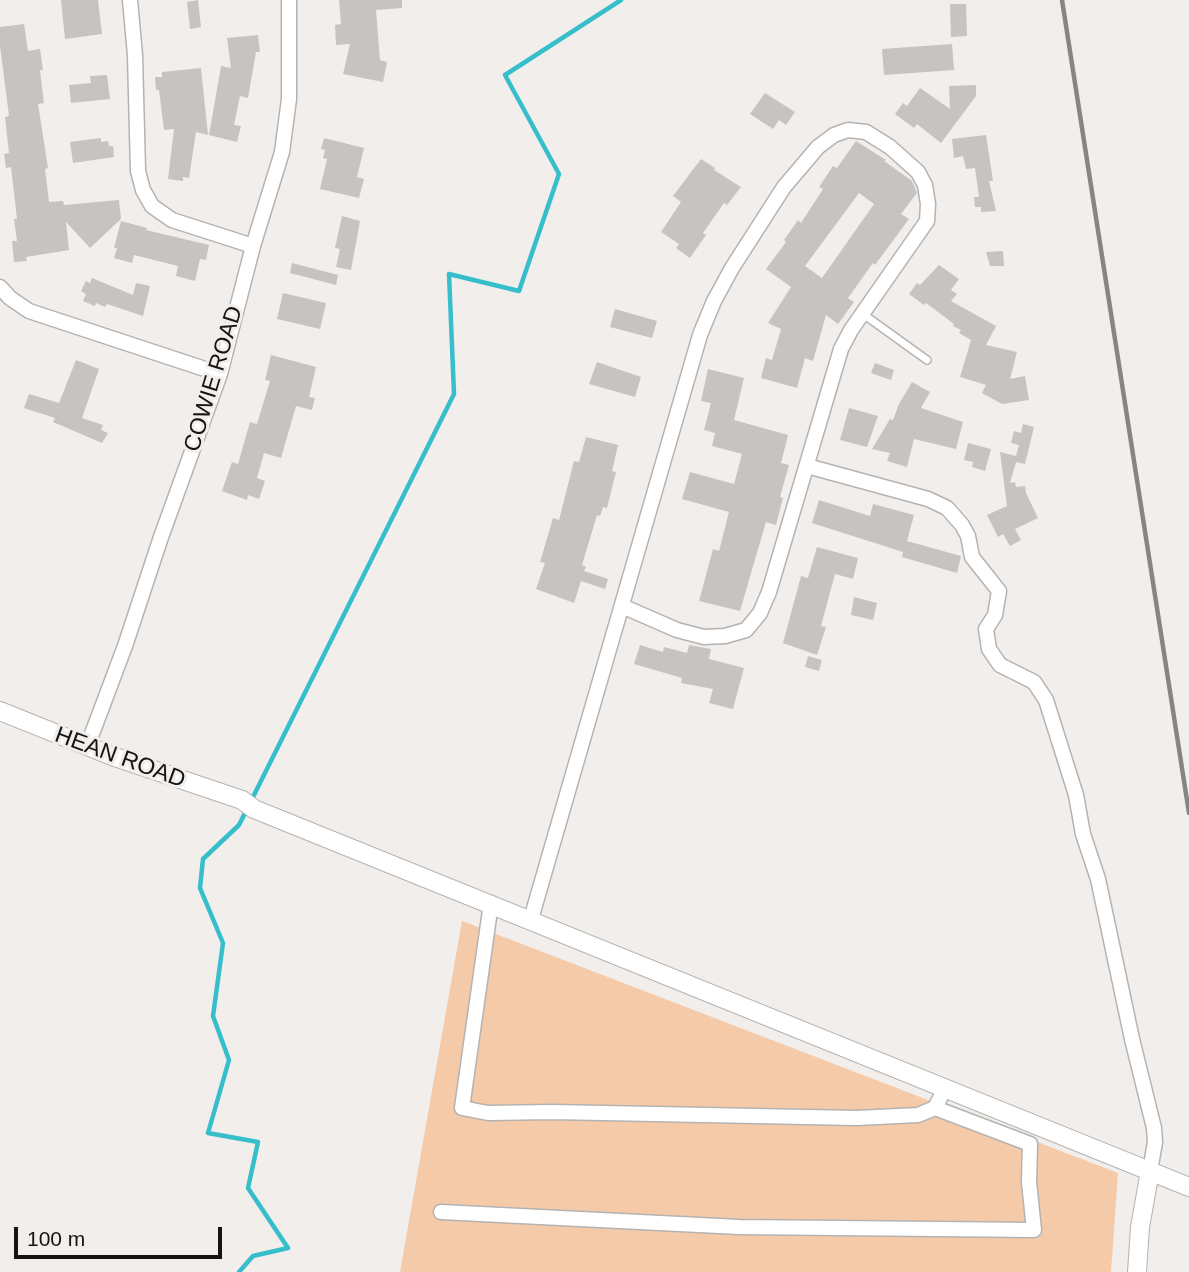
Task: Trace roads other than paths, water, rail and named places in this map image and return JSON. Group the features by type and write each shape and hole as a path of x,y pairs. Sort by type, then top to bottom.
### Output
{"street":[{"path":"130,0 135,55 138,171 143,190 152,206 172,220 253,246"},
{"name":"COWIE ROAD","path":"87,747 220,374 253,246 282,152 289,99 289,0"},
{"path":"531,919 622,606 701,335 714,301 784,187 817,147 834,135 848,130 866,132 890,147 912,166 925,184 929,204 927,221 851,330 841,349 769,592 760,612 746,630 725,636 704,637 677,630 622,606"},
{"path":"0,287 29,311 220,374"},
{"path":"807,466 928,499 947,508 968,536 972,557 999,591 998,603 986,629 989,649 1000,665 1034,682 1045,700 1076,795 1083,834 1098,879 1154,1128 1156,1142 1140,1227 1138,1272"},
{"name":"HEAN ROAD","path":"0,711 87,747 248,804 1189,1187"},
{"path":"491,903 462,1108 488,1113 566,1112 820,1118 918,1115 935,1108 945,1088"},
{"path":"441,1212 739,1227 1034,1230 1030,1144 935,1108"}],"lane":[{"path":"863,314 927,360"}],"waterway":[{"path":"251,801 454,394 449,274 519,291 559,174 505,75 621,0"},
{"path":"239,1272 253,1256 288,1248 248,1188 258,1142 208,1133 229,1060 213,1016 223,943 200,888 203,859 239,825 247,809"}],"railway":[{"path":"1062,0 1189,813"}]}
